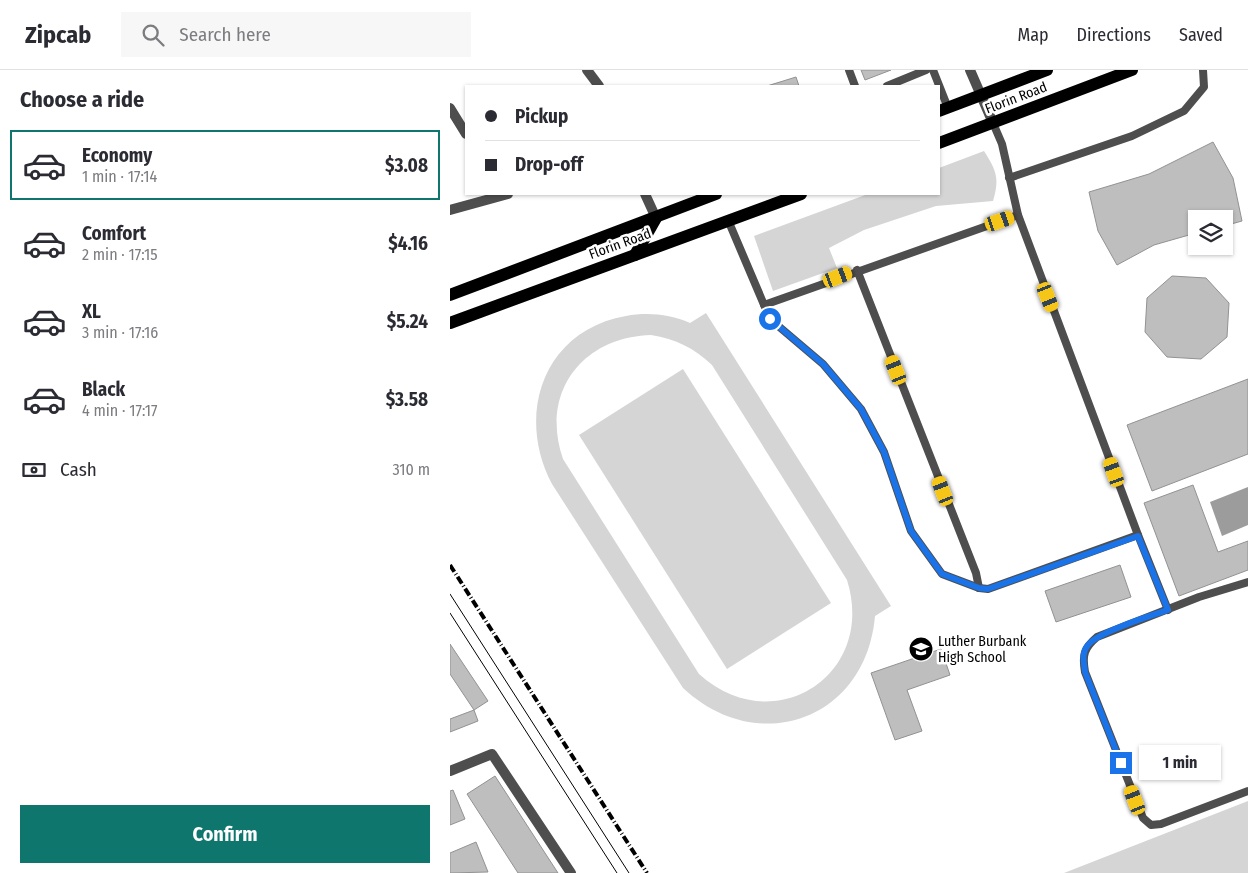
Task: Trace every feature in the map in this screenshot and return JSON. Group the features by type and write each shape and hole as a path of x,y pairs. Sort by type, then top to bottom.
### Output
{"main road":[{"name":"Florin Road","path":"943,109 1047,70"},
{"name":"Florin Road","path":"940,143 1132,70"},
{"name":"Florin Road","path":"450,295 714,195"},
{"name":"Florin Road","path":"450,323 798,195"},
{"path":"635,255 656,218"}],"street":[{"path":"587,70 598,85"},
{"path":"970,70 993,123"},
{"path":"450,108 465,132"},
{"path":"450,210 502,195"},
{"path":"645,195 656,218"},
{"path":"450,771 492,754 570,873"}],"lane":[{"path":"849,70 855,85"},
{"path":"889,85 926,70"},
{"path":"933,70 937,85"},
{"path":"1009,178 1132,136 1184,111 1204,87 1203,70"},
{"path":"993,123 1002,144 1018,215 1138,536 1168,610"},
{"path":"764,305 857,270 1018,215"},
{"path":"728,220 770,319 823,364 861,409 884,452 911,531 942,574 979,588 988,589 1024,578 1138,536"},
{"path":"857,270 976,573 979,588"},
{"path":"1248,582 1097,637 1087,646 1083,657 1085,672 1143,818 1151,824 1161,824 1248,791"}],"shaded area":[{"path":"984,151 996,174 993,201 936,206 864,230 829,248 837,268 773,291 754,236 865,195 940,195 940,168"},
{"path":"706,313 891,606 875,616 867,652 852,681 830,703 804,717 774,723 743,721 712,709 683,688 552,484 541,457 536,430 538,404 544,379 557,357 575,338 598,324 626,316 650,314 666,316 690,323","holes":["651,335 684,345 712,365 847,580 852,614 847,645 833,670 812,688 786,699 758,701 728,693 699,674 563,459 557,435 557,412 563,391 572,373 587,358 605,346 626,338"]},
{"path":"683,369 831,603 727,669 579,435"},
{"path":"1248,487 1248,525 1222,536 1210,502"},
{"path":"1248,801 1248,873 1064,873"}],"building":[{"path":"861,70 891,70 865,80"},
{"path":"796,77 799,85 770,85"},
{"path":"1213,142 1233,178 1242,221 1233,224 1233,210 1188,210 1188,235 1154,245 1117,265 1098,231 1089,192 1149,174"},
{"path":"1172,276 1206,278 1229,303 1227,337 1201,359 1167,357 1145,332 1147,298"},
{"path":"1248,379 1248,454 1152,491 1127,425"},
{"path":"1193,485 1218,552 1248,541 1248,570 1179,596 1144,503"},
{"path":"1120,565 1131,597 1056,622 1045,591"},
{"path":"450,644 488,701 474,710 450,674"},
{"path":"941,649 950,675 907,690 922,731 895,740 871,673"},
{"path":"474,710 478,721 450,732 450,719"},
{"path":"495,776 558,873 518,873 467,794"},
{"path":"453,790 465,819 450,825 450,791"},
{"path":"476,842 488,872 450,873 450,853"}],"tram line":[{"path":"450,594 629,873"},
{"path":"450,613 617,873"}],"railway":[{"path":"450,565 647,873"}],"place":[{"name":"Luther Burbank High School","path":"921,649"}],"route":[{"path":"770,319 823,364 861,409 884,452 911,531 942,574 979,588 988,589 1024,578 1138,536 1168,610 1097,637 1087,646 1083,657 1085,672 1121,763"}]}
